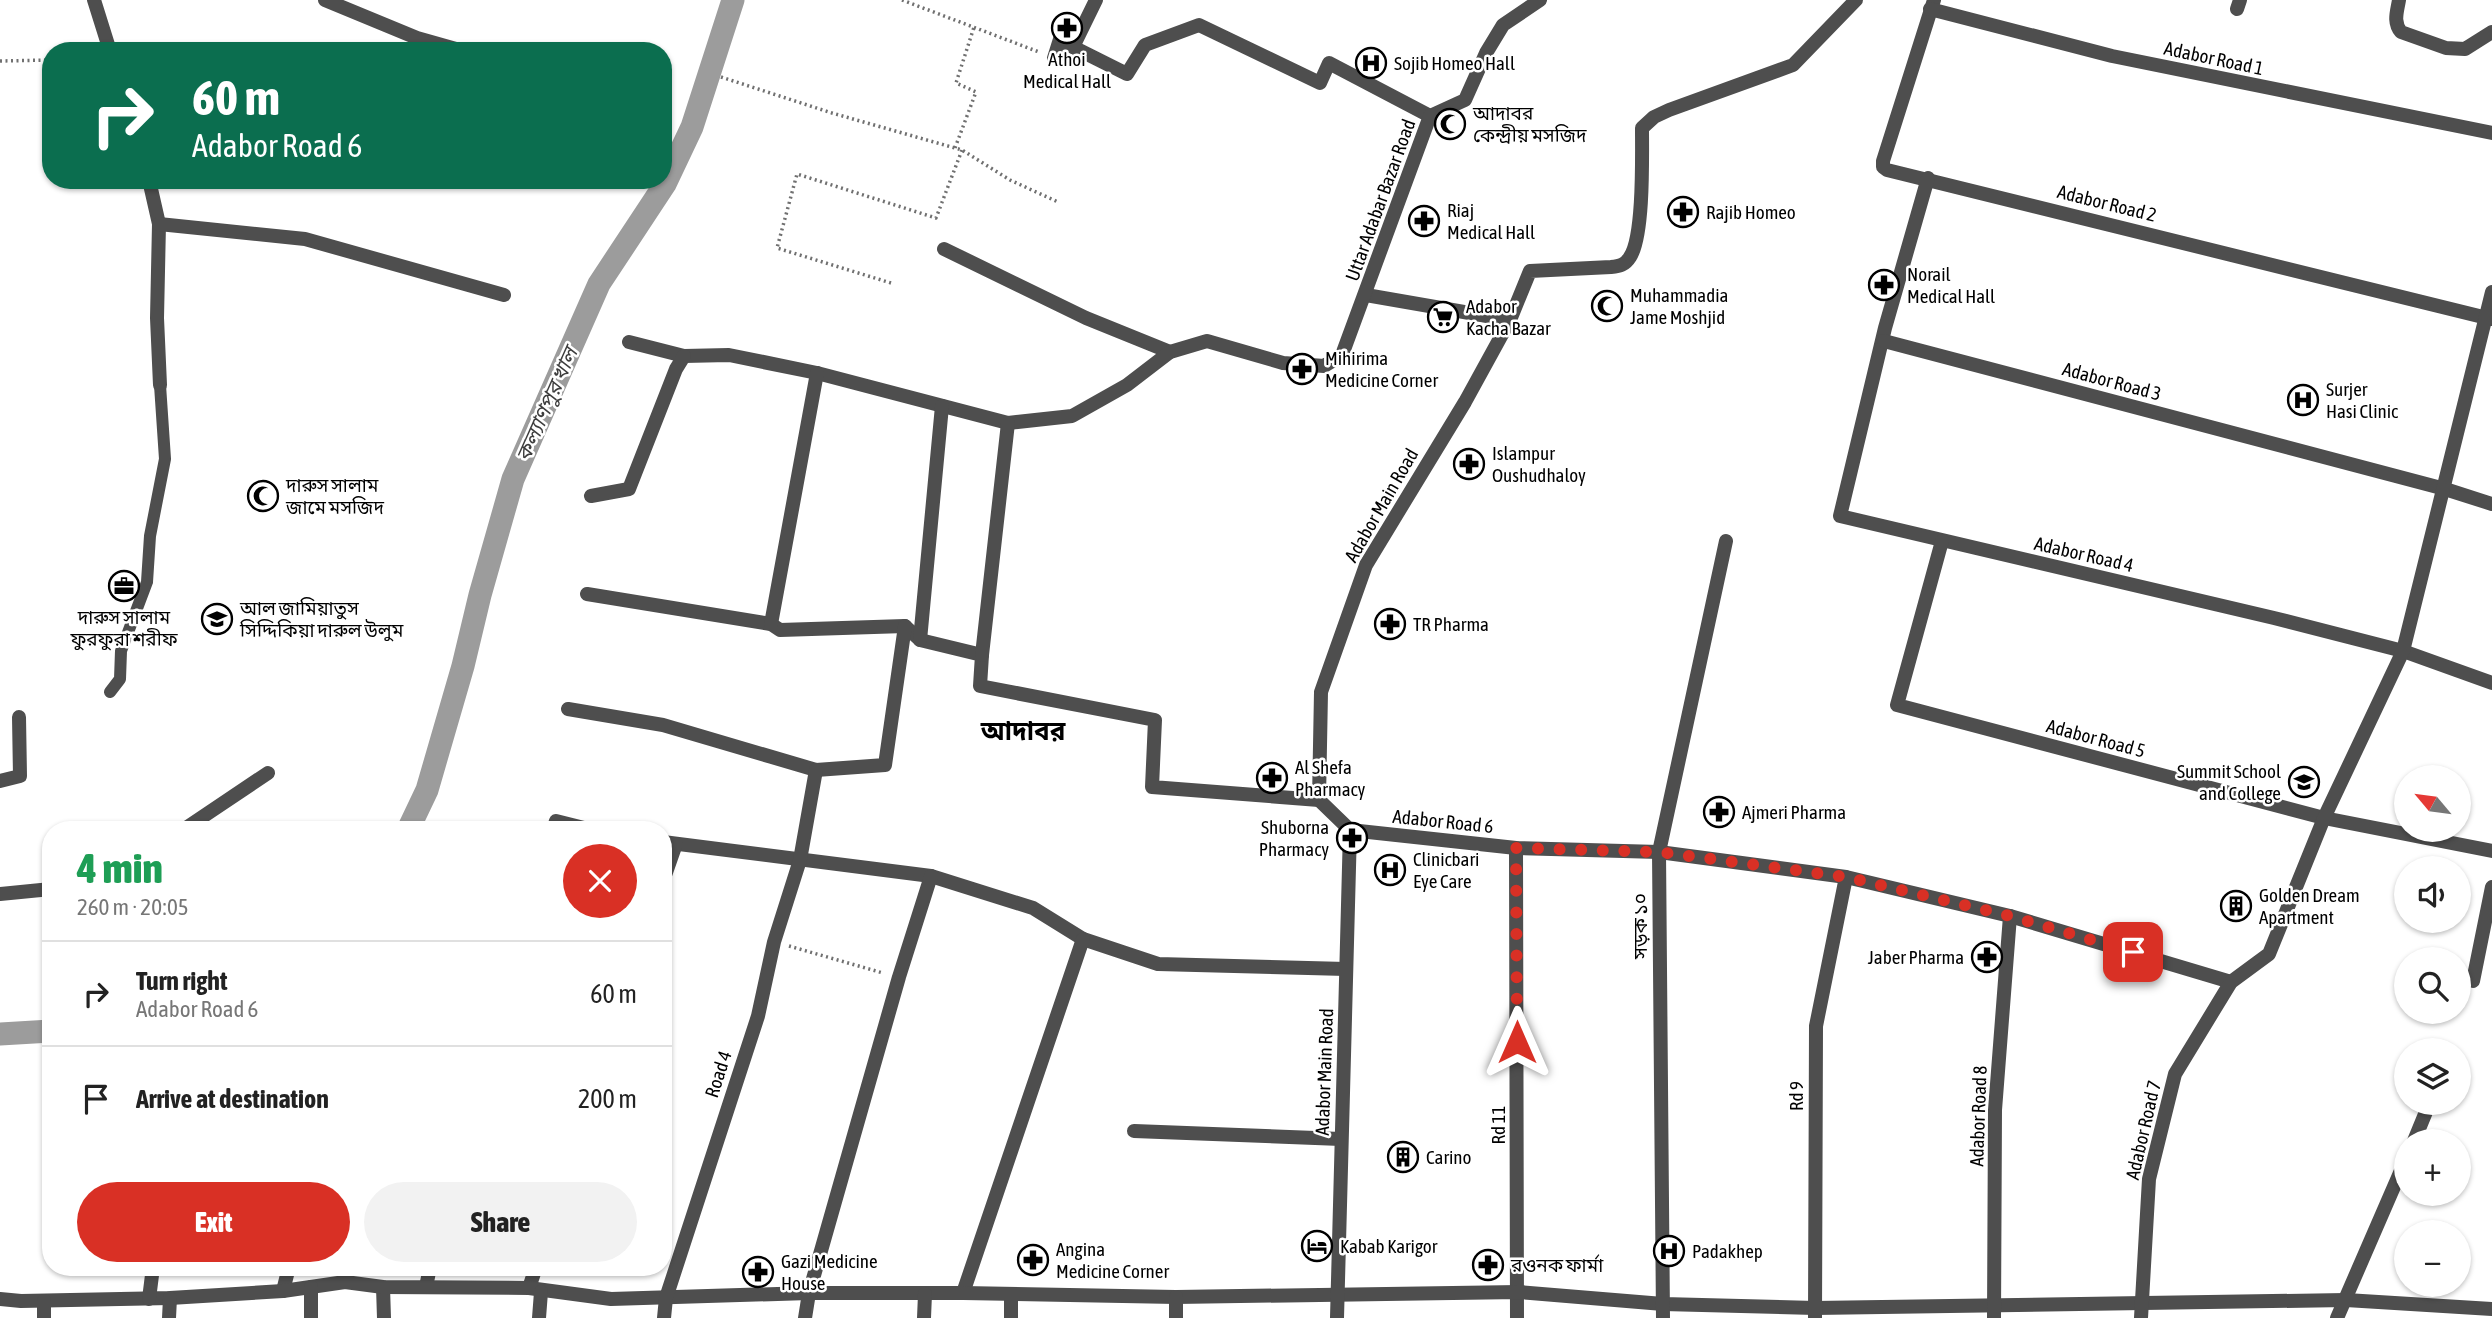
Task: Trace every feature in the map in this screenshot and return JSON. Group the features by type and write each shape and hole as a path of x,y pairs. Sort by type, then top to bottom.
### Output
{"street":[{"path":"94,0 107,42"},
{"path":"325,0 430,42"},
{"path":"1073,47 1096,0"},
{"name":"Uttar Adabar Bazar Road","path":"1170,352 1207,341 1283,363 1324,366 1342,355 1430,116 1465,100 1486,52 1503,25 1541,0"},
{"name":"Adabor Main Road","path":"1319,800 1321,691 1366,565 1465,402 1510,320 1530,271 1622,265 1630,257 1635,244 1642,192 1642,128 1654,117 1793,65 1856,0"},
{"path":"2399,0 2396,20 2401,32 2446,48 2465,49 2492,32"},
{"name":"Adabor Road 1","path":"1932,5 2112,56 2492,133"},
{"name":"Adabor Road 2","path":"1932,5 1882,167 1887,170 2488,318"},
{"path":"1054,58 1060,39 1126,74 1145,45 1199,25 1320,83 1329,63 1430,116"},
{"path":"1884,341 1885,328 1928,178"},
{"path":"151,189 159,224 157,318 160,385"},
{"path":"159,224 305,239 504,295"},
{"path":"944,249 1086,318 1170,352"},
{"path":"2231,982 2269,954 2324,818 2403,651 2488,318 2492,292"},
{"path":"1366,295 1510,320"},
{"name":"Adabor Road 3","path":"1884,341 2445,489 2492,505"},
{"name":"Adabor Road 4","path":"1884,341 1840,516 2274,618 2403,651 2492,682"},
{"path":"629,342 684,356 729,355 817,373 1008,423 1072,416 1126,385 1170,352"},
{"path":"591,496 629,489 676,369 684,356"},
{"path":"771,624 817,373"},
{"path":"920,640 942,406"},
{"path":"1008,423 980,686 1155,720 1152,787 1319,800 1350,830"},
{"name":"সড়ক ১০","path":"1663,1311 1659,852 1726,541"},
{"name":"Adabor Road 5","path":"1942,541 1897,705 2324,818 2492,851"},
{"path":"587,594 771,624 780,630 905,626 920,640 982,655"},
{"path":"568,709 663,725 816,770 885,765 905,626"},
{"path":"0,781 20,776 19,717"},
{"name":"Road 4","path":"664,1318 666,1298 758,1016 774,942 800,860 816,770"},
{"path":"196,821 268,773"},
{"name":"Adabor Main Road","path":"1337,1318 1350,830"},
{"name":"Adabor Road 6","path":"1350,830 1516,848 1659,852 1846,877 2010,916 2231,982"},
{"path":"672,843 931,876 1033,908 1083,939 1158,964 1346,970"},
{"name":"Rd 11","path":"1516,848 1517,1318"},
{"path":"805,1318 809,1293 899,977 931,876"},
{"name":"Rd 9","path":"1815,1313 1816,1026 1846,877"},
{"path":"2473,981 2486,949 2492,887"},
{"path":"0,894 42,890"},
{"name":"Adabor Road 8","path":"1994,1311 1995,1110 2010,916"},
{"path":"962,1293 1083,939"},
{"name":"Adabor Road 7","path":"2141,1310 2149,1179 2175,1074 2231,982"},
{"path":"1134,1131 1341,1139"},
{"path":"2337,1318 2394,1187"},
{"path":"149,1299 152,1276"},
{"path":"283,1291 287,1276"},
{"path":"426,1287 428,1276"},
{"path":"536,1276 539,1318"},
{"path":"0,1299 44,1301 170,1298 283,1291 345,1282 383,1287 535,1290 611,1299 809,1293 1177,1297 1519,1292 1663,1311 1815,1313 2141,1310 2346,1300 2492,1309"},
{"path":"311,1318 312,1287"},
{"path":"383,1287 384,1318"},
{"path":"924,1318 925,1294"},
{"path":"1011,1295 1011,1318"},
{"path":"1175,1318 1177,1297"},
{"path":"169,1318 170,1298"},
{"path":"44,1301 44,1318"}],"lane":[{"path":"110,692 120,679 121,651 147,582 150,536 165,459 160,385"}],"path":[{"path":"902,0 1054,58"},
{"path":"955,148 976,92 956,83 974,27"},
{"path":"0,61 42,60"},
{"path":"721,77 832,113 962,150 1010,180 1058,202"},
{"path":"891,283 777,248 797,174 936,218 962,150"},
{"path":"774,942 899,977"}],"waterway":[{"name":"কল্যাণপুর খাল","path":"672,169 692,127 733,0"},
{"name":"কল্যাণপুর খাল","path":"412,821 427,790 513,479 599,284 662,189"},
{"name":"কল্যাণপুর খাল","path":"0,1034 42,1032"}],"place":[{"name":"Athoi Medical Hall","path":"1067,28"},
{"name":"Sojib Homeo Hall","path":"1371,63"},
{"name":"আদাবর কেন্দ্রীয় মসজিদ","path":"1450,124"},
{"name":"Rajib Homeo","path":"1683,212"},
{"name":"Riaj Medical Hall","path":"1424,221"},
{"name":"Norail Medical Hall","path":"1884,285"},
{"name":"Muhammadia Jame Moshjid","path":"1607,306"},
{"name":"Adabor Kacha Bazar","path":"1443,317"},
{"name":"Mihirima Medicine Corner","path":"1302,369"},
{"name":"Surjer Hasi Clinic","path":"2303,400"},
{"name":"Islampur Oushudhaloy","path":"1469,464"},
{"name":"দারুস সালাম জামে মসজিদ","path":"263,496"},
{"name":"দারুস সালাম ফুরফুরা শরীফ","path":"124,586"},
{"name":"আল জামিয়াতুস সিদ্দিকিয়া দারুল উলুম","path":"217,619"},
{"name":"TR Pharma","path":"1390,624"},
{"name":"Al Shefa Pharmacy","path":"1272,778"},
{"name":"Summit School and College","path":"2304,782"},
{"name":"Ajmeri Pharma","path":"1719,812"},
{"name":"Shuborna Pharmacy","path":"1352,838"},
{"name":"Clinicbari Eye Care","path":"1390,870"},
{"name":"Golden Dream Apartment","path":"2236,906"},
{"name":"Jaber Pharma","path":"1987,957"},
{"name":"Carino","path":"1403,1157"},
{"name":"Kabab Karigor","path":"1317,1246"},
{"name":"Padakhep","path":"1669,1251"},
{"name":"Angina Medicine Corner","path":"1033,1260"},
{"name":"রওনক ফার্মা","path":"1488,1265"},
{"name":"Gazi Medicine House","path":"758,1272"}],"district":[{"name":"আদাবর","path":"1023,731"}],"route":[{"path":"1517,1042 1516,848 1659,852 1846,877 2010,916 2133,952"}]}
